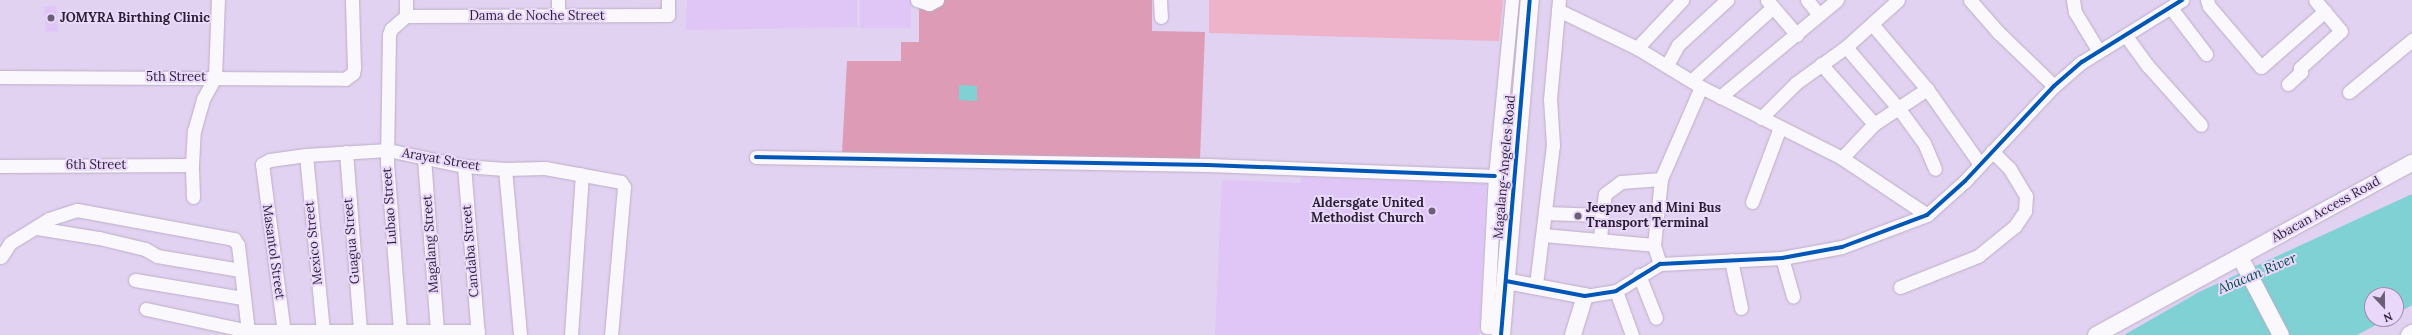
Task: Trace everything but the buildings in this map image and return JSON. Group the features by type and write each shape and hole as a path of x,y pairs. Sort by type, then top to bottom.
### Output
{"main road":[{"name":"Magalang-Angeles Road","path":"1501,332 1530,6"}],"street":[{"path":"194,197 192,165 197,116 216,77 218,0"},
{"name":"5th Street","path":"0,77 216,77 345,79 350,76 354,68 352,0"},
{"path":"406,0 406,16"},
{"path":"558,0 558,16"},
{"name":"Dama de Noche Street","path":"406,16 668,15 668,0"},
{"path":"917,0 928,4 937,0"},
{"path":"1160,0 1161,18"},
{"path":"1501,332 1488,327 1494,176 1512,0"},
{"path":"1637,48 1682,0"},
{"path":"1667,65 1678,45 1727,0"},
{"path":"1806,0 1819,15"},
{"path":"1720,97 1797,35 1836,0"},
{"path":"1761,118 1796,82 1846,46 1898,0"},
{"path":"1970,0 1998,32 2054,86"},
{"path":"2073,0 2075,12 2098,50"},
{"path":"1506,281 1536,285 1585,296 1616,291 1639,275 1660,264 1782,258 1842,247 1927,215 1965,181 2054,86 2098,50 2126,36 2182,0"},
{"path":"2207,0 2209,6 2261,67 2325,11"},
{"path":"2288,84 2301,72 2300,68 2341,31 2315,0"},
{"path":"1660,264 1654,245 1661,179 1696,84 1770,4 1797,35"},
{"path":"1536,285 1554,138 1550,99 1558,5 1667,65 1696,84 1720,97 1842,158 1927,215"},
{"path":"1510,13 1530,6"},
{"path":"2171,8 2206,54"},
{"name":"Lubao Street","path":"400,330 388,150 389,34 391,29 406,16"},
{"path":"1872,24 1927,89 1980,164"},
{"path":"2126,36 2148,66 2201,125"},
{"path":"2349,92 2412,40"},
{"path":"1846,46 1899,109 1924,144 1935,169"},
{"path":"1821,64 1874,124"},
{"path":"1842,158 1874,124 1899,109 1927,89"},
{"path":"1752,202 1780,127"},
{"name":"Arayat Street","path":"261,170 262,164 270,160 306,155 388,150 464,166 505,169 544,168 619,181 624,187 612,335"},
{"path":"1900,287 1978,256 2015,226 2025,211 2026,196 2009,168 1992,151"},
{"name":"Guagua Street","path":"346,152 360,331"},
{"name":"Mexico Street","path":"306,155 323,331"},
{"path":"756,157 1208,165 1494,176"},
{"name":"Magalang Street","path":"424,158 437,330"},
{"name":"Abacan Access Road","path":"2096,335 2241,260 2412,163"},
{"name":"6th Street","path":"0,166 192,165"},
{"name":"Candaba Street","path":"464,166 478,333"},
{"path":"505,169 520,335"},
{"name":"Masantol Street","path":"261,170 284,333"},
{"path":"571,335 582,174"},
{"path":"1600,239 1605,194 1621,182 1661,179"},
{"path":"1,257 10,243 37,228 49,219 77,210 234,239 238,245 248,331"},
{"path":"1545,213 1602,215"},
{"path":"37,228 99,238 145,249 157,256 240,270"},
{"path":"1543,235 1654,245"},
{"path":"1782,258 1793,296"},
{"path":"1731,260 1741,308"},
{"path":"2241,260 2281,335"},
{"path":"1639,275 1656,318"},
{"path":"136,280 243,298"},
{"path":"1616,291 1632,335"},
{"path":"1573,335 1585,296"},
{"path":"146,309 248,331 284,333 323,331 437,330 478,333"}],"shaded area":[{"path":"687,0 857,0 857,27 686,30"},
{"path":"860,0 911,0 911,28 860,28"},
{"path":"919,0 1152,0 1152,31 1205,32 1200,159 842,153 847,61 901,61 901,42 919,42"},
{"path":"1209,0 1503,0 1499,41 1209,33"},
{"name":"JOMYRA Birthing Clinic","path":"44,6 56,6 58,31 46,32"},
{"path":"1301,177 1486,184 1479,335 1215,335 1222,180 1300,183"}],"water":[{"path":"959,85 977,86 977,101 959,100"},
{"name":"Abacan River","path":"2412,194 2412,305 2404,310 2404,287 2364,287 2364,327 2372,327 2357,335 2124,335 2199,292"}],"cycle path":[{"path":"1501,335 1530,0"},
{"path":"1506,281 1585,296 1616,291 1660,264 1782,258 1842,247 1927,215 1965,181 2054,86 2082,62 2182,0"},
{"path":"756,157 1208,165 1495,176"}],"place":[{"name":"JOMYRA Birthing Clinic","path":"51,18"},
{"name":"Aldersgate United Methodist Church","path":"1432,211"},
{"name":"Jeepney and Mini Bus Transport Terminal","path":"1578,216"}]}
